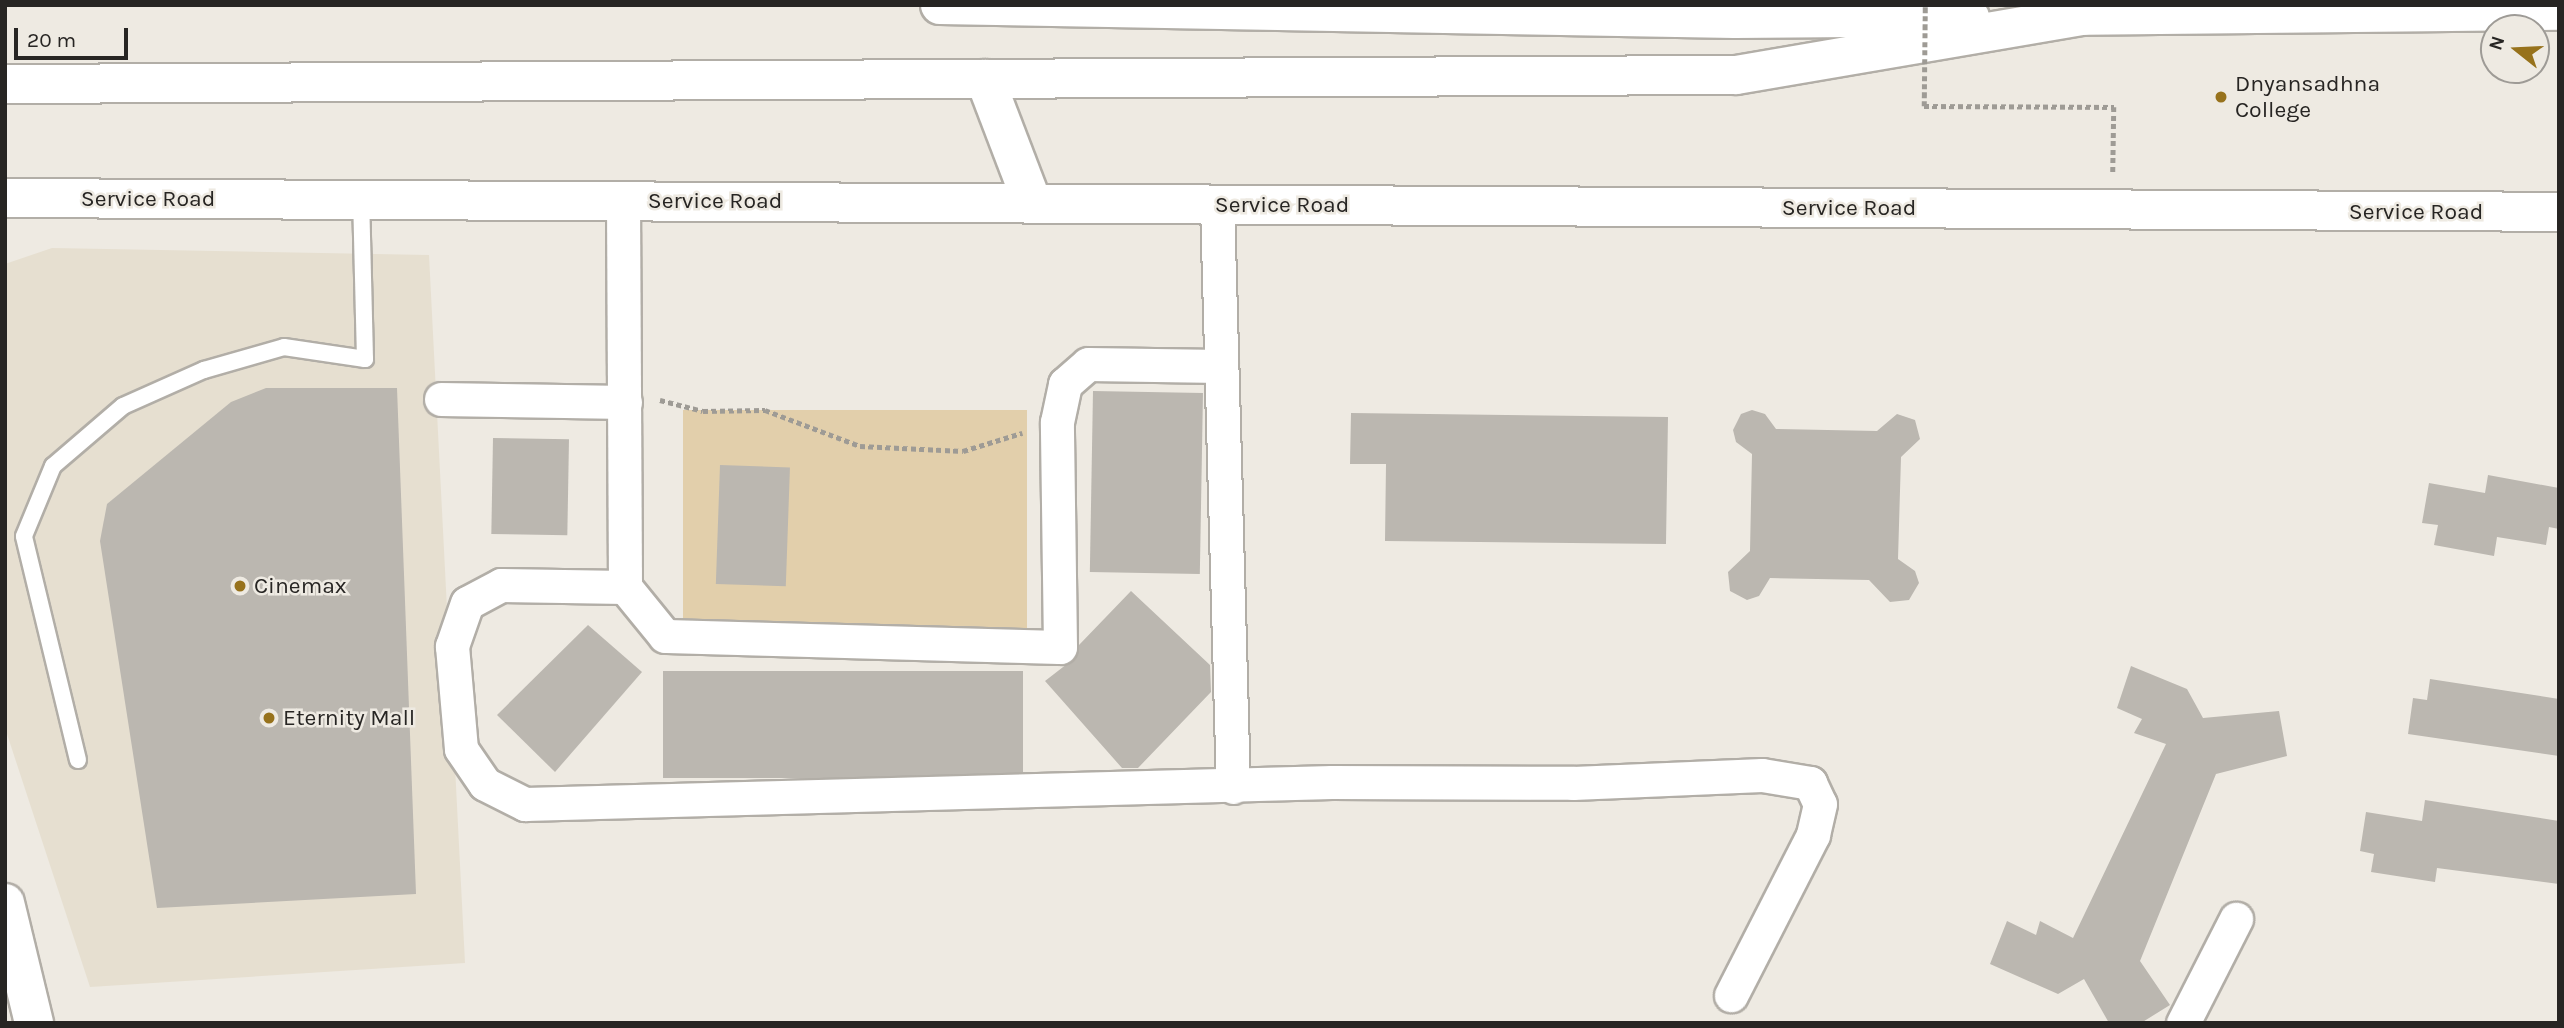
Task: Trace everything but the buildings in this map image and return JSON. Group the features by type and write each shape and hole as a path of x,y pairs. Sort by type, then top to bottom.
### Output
{"main road":[{"path":"940,5 1735,19 2559,11"},
{"path":"10,81 1735,75 2088,15"},
{"path":"985,79 1032,202"},
{"name":"Service Road","path":"5,198 2559,212"},
{"path":"5,903 34,1023"}],"street":[{"path":"623,201 625,587 665,636 1060,647 1058,422 1065,384 1088,364 1221,366"},
{"path":"1217,205 1233,788"},
{"path":"441,399 625,397"},
{"path":"625,587 501,584 467,603 452,646 461,748 485,784 525,804 1762,775 1810,783 1820,804 1813,835 1731,995"},
{"path":"2183,1023 2236,919"}],"lane":[{"path":"78,760 24,537 53,466 123,406 204,370 284,347 365,359 361,200"}],"path":[{"path":"1925,5 1924,106 2114,107 2113,210"},
{"path":"625,397 703,411 765,410 860,446 963,451 1058,422"}],"shaded area":[{"path":"52,248 429,255 465,963 90,987 5,728 5,264"},
{"path":"683,410 1027,410 1027,628 683,628"}],"place":[{"name":"Dnyansadhna College","path":"2221,97"},
{"name":"Cinemax","path":"240,586"},
{"name":"Eternity Mall","path":"269,718"}]}
